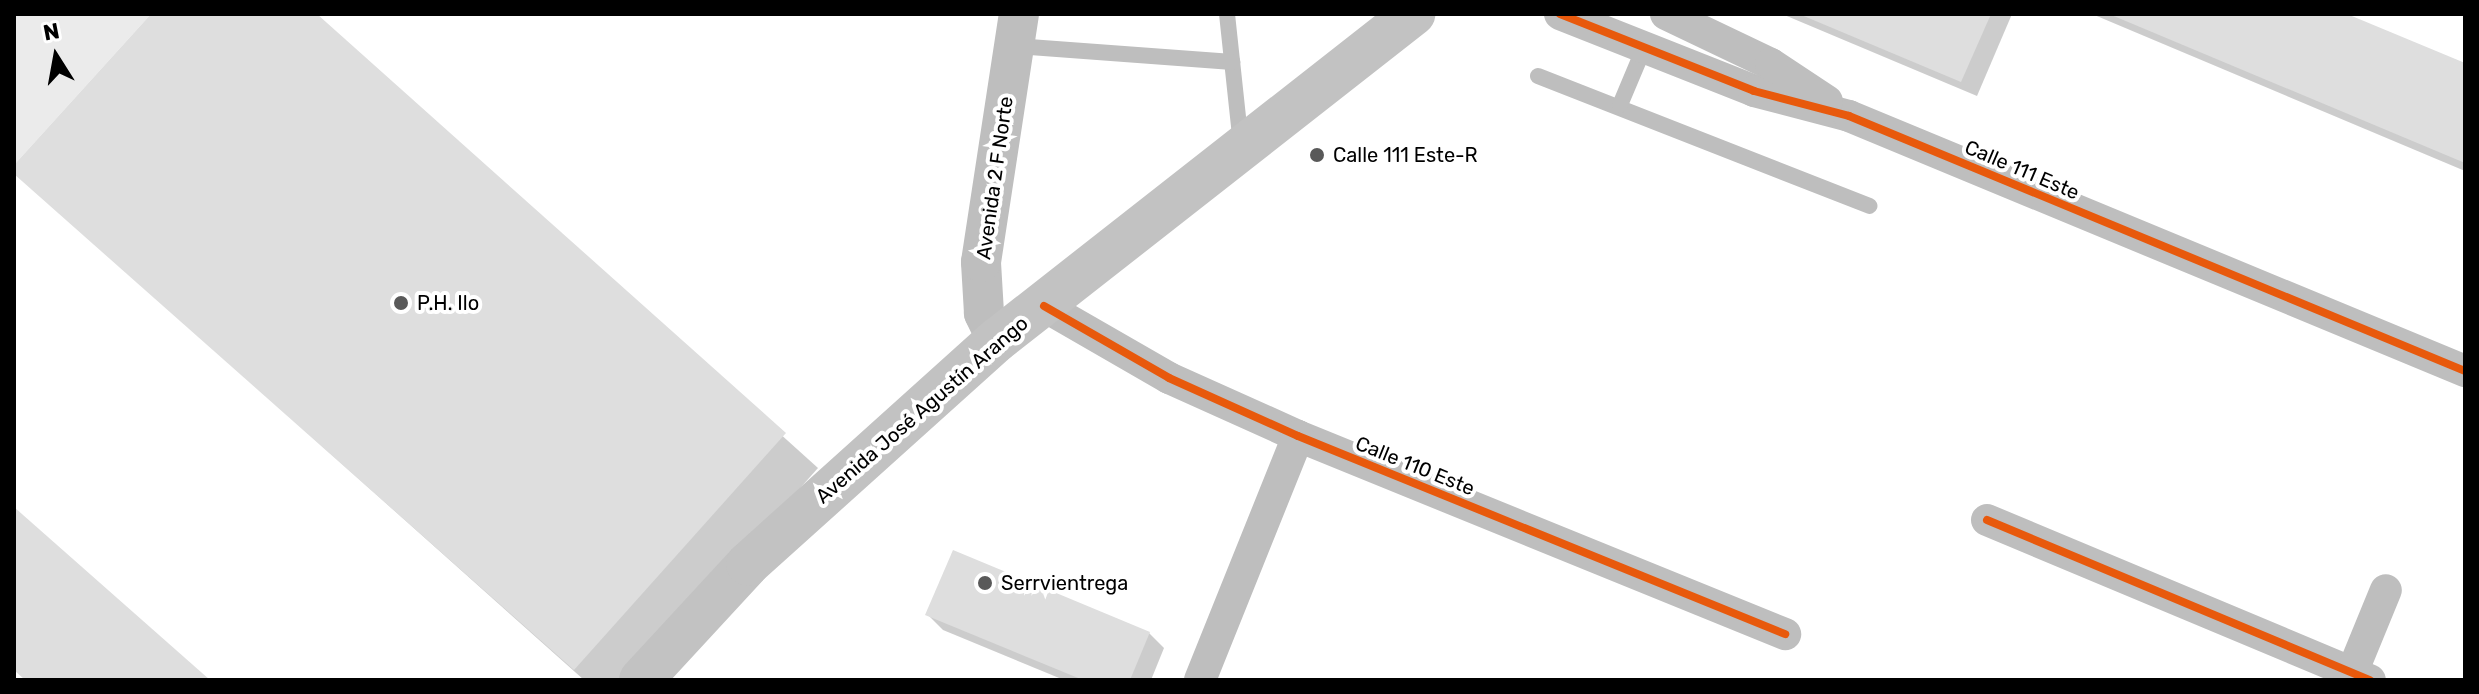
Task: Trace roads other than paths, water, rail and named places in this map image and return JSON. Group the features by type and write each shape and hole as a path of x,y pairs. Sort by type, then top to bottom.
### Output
{"main road":[{"name":"Avenida José Agustín Arango","path":"641,680 748,564 997,340 1242,152 1413,14"}],"street":[{"name":"Calle 111 Este","path":"1560,14 1754,91 1849,116 2465,371"},
{"name":"Calle 111 Este","path":"1666,14 1771,64 1849,116"},
{"name":"Avenida 2 F Norte","path":"997,340 984,313 981,262 1016,30"},
{"name":"Calle 110 Este","path":"1044,306 1169,378 1298,436 1785,634"},
{"path":"1200,680 1298,436"},
{"path":"1987,520 2357,678 2386,590"}],"lane":[{"path":"1227,14 1242,152"},
{"path":"1016,30 1232,62"},
{"path":"1620,105 1644,48"},
{"path":"1538,76 1620,105 1869,206"}],"place":[{"name":"Calle 111 Este-R","path":"1317,155"},
{"name":"P.H. Ilo","path":"401,303"},
{"name":"Serrvientrega","path":"985,583"}]}
